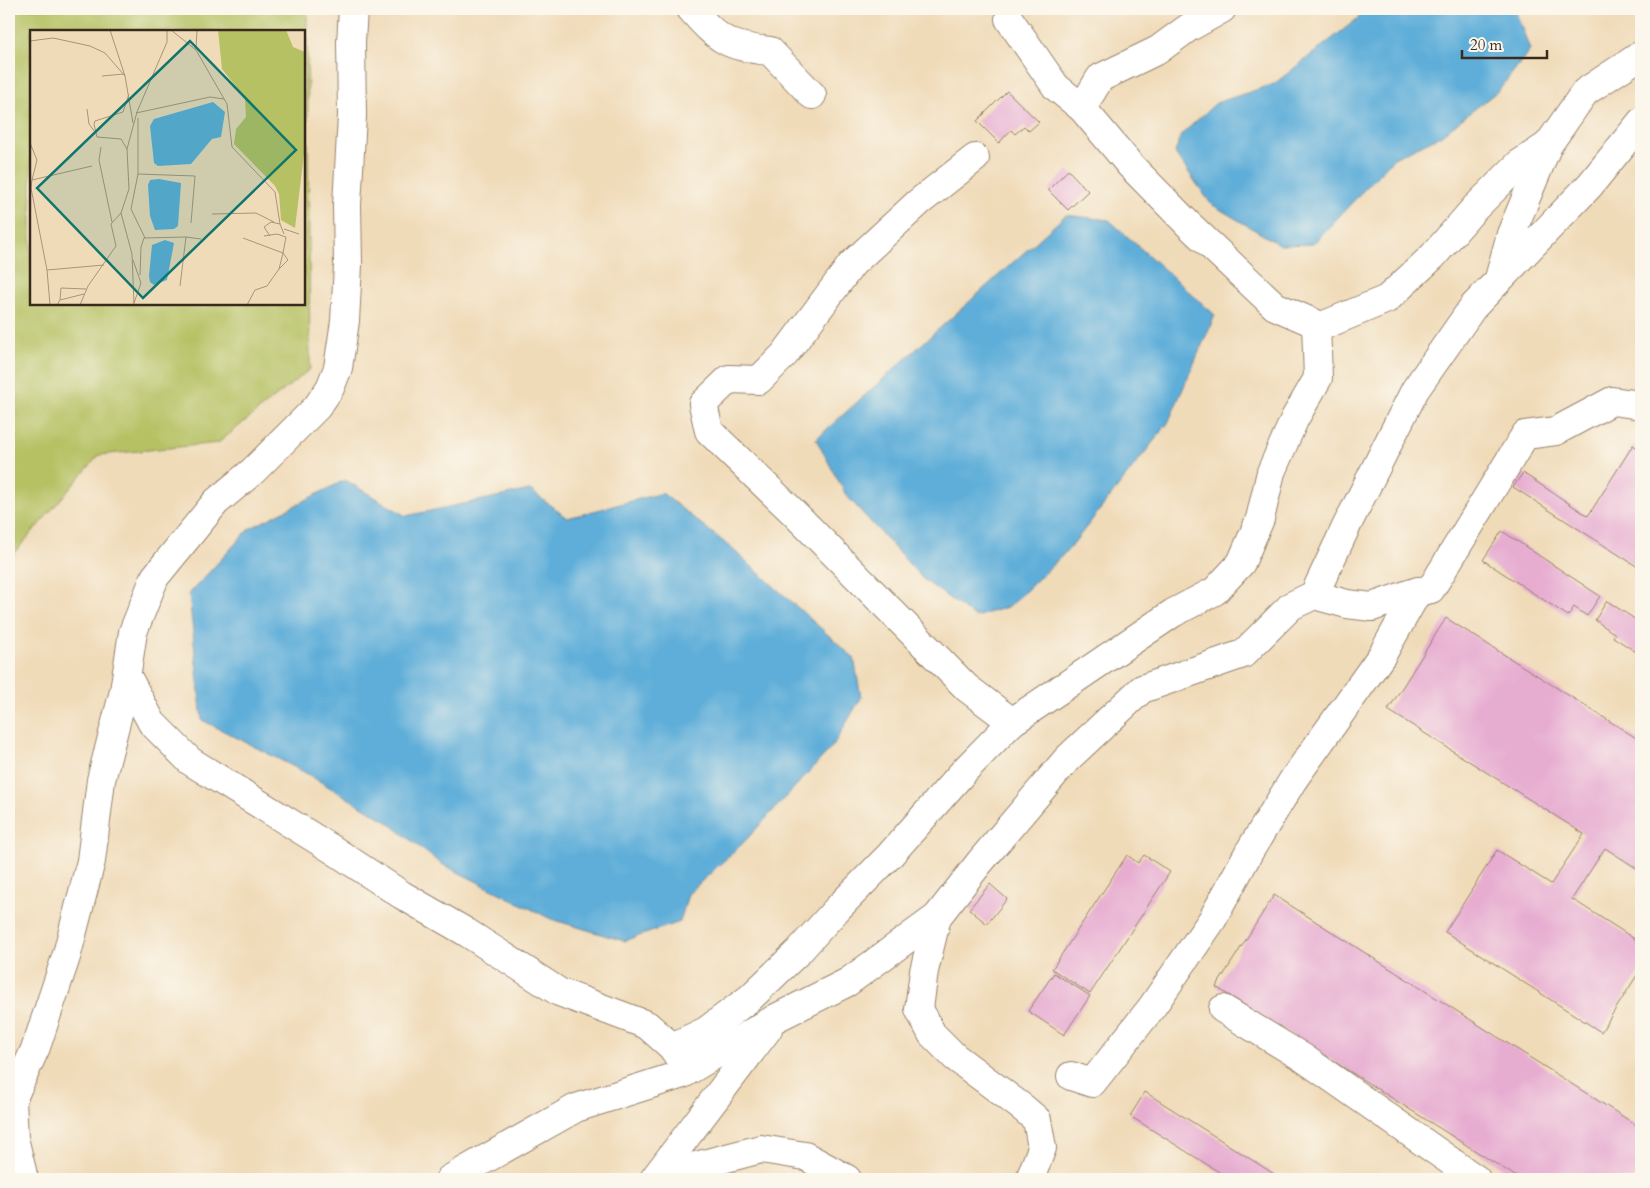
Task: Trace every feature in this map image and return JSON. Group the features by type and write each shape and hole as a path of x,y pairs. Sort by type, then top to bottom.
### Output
{"street":[{"path":"24,1179 14,1138 10,1108 36,1047 67,954 91,861 101,780 126,676 133,632 155,577 216,502 254,470 317,408 330,388 338,368 345,321 348,265 347,205 352,116 351,42 353,9"},
{"path":"1082,108 1100,78 1158,50 1188,28 1222,9"},
{"path":"697,12 727,43 746,49 770,51 812,95"},
{"path":"1008,18 1056,87 1082,108 1143,178 1188,224 1275,306 1322,326 1387,299 1433,256 1474,209 1519,164 1548,145"},
{"path":"1499,279 1511,234 1548,145 1585,92 1641,55"},
{"path":"450,1179 576,1108 688,1071 776,1018 848,982 938,917 980,862 1067,759 1142,689 1243,654 1291,606 1314,595 1415,390 1472,307 1590,185 1641,122"},
{"path":"975,158 919,202 852,264 784,355 758,380 729,379 703,404 709,431 792,511 967,688 1012,722"},
{"path":"672,1047 706,1031 764,985 890,855 965,770 1012,722 1173,614 1215,591 1241,563 1260,519 1271,472 1294,418 1318,378 1316,324"},
{"path":"1314,595 1347,604 1372,607 1431,588 1525,435 1556,431 1612,401 1641,405"},
{"path":"1071,1076 1092,1083 1152,1007 1212,920 1249,852 1293,780 1382,655 1418,591"},
{"path":"126,676 152,723 190,761 402,895 466,932 559,992 647,1024 672,1047 688,1071"},
{"path":"938,917 924,971 919,1009 932,1034 956,1057 1036,1120 1042,1148 1030,1179"},
{"path":"1223,1009 1302,1057 1476,1179"},
{"path":"654,1179 776,1018"},
{"path":"673,1179 692,1166 761,1148 805,1156 847,1179"}],"green space":[{"path":"9,9 307,9 310,369 218,443 99,455 9,559"}],"water":[{"path":"1370,9 1512,9 1516,12 1530,50 1499,90 1440,136 1394,158 1313,244 1280,245 1211,204 1175,153 1181,135 1216,103 1274,84"},
{"path":"1066,215 1109,220 1215,315 1168,423 1069,549 1010,606 975,617 923,579 846,495 816,439"},
{"path":"345,480 406,516 530,490 567,518 662,493 730,547 854,658 861,698 832,747 745,841 688,894 680,922 624,941 551,919 440,863 385,820 304,772 202,720 189,594 249,529"}],"building":[{"path":"1007,91 1039,122 1029,131 1024,126 1015,134 1011,130 999,143 977,121"},
{"path":"1068,170 1088,191 1068,210 1048,190"},
{"path":"1633,445 1641,450 1641,569 1513,487 1523,473 1588,516"},
{"path":"1502,531 1600,596 1587,616 1574,607 1568,616 1483,560"},
{"path":"1607,601 1641,623 1641,655 1613,637 1615,634 1595,620"},
{"path":"1446,618 1641,741 1641,871 1605,848 1572,899 1641,943 1641,969 1601,1032 1445,932 1497,850 1551,884 1584,834 1388,710"},
{"path":"1127,855 1138,863 1144,855 1170,872 1090,994 1052,969"},
{"path":"990,884 1007,899 987,924 969,909"},
{"path":"1274,895 1641,1128 1641,1179 1520,1179 1216,987"},
{"path":"1054,973 1090,996 1064,1035 1028,1011"},
{"path":"1145,1092 1282,1179 1230,1179 1130,1116"}]}
